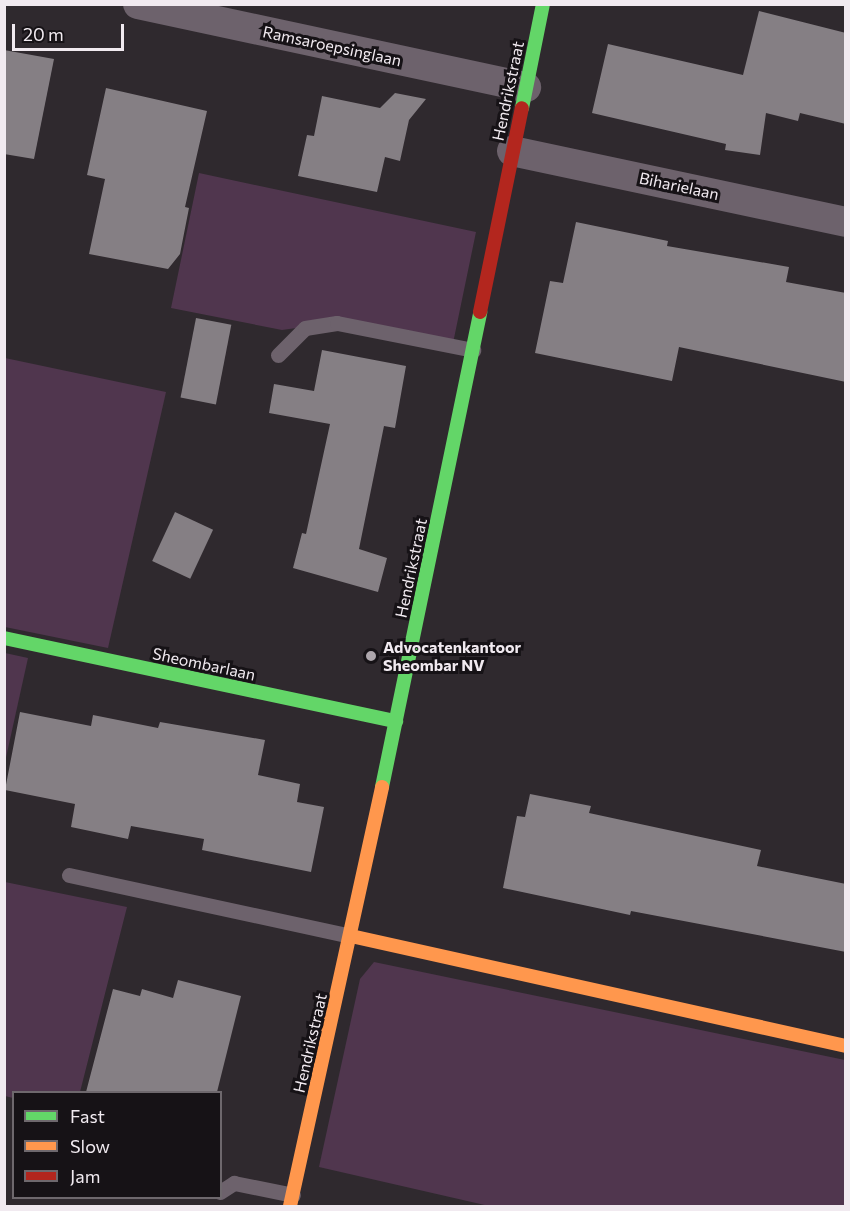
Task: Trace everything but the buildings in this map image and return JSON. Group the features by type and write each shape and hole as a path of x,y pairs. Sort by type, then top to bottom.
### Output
{"street":[{"name":"Ramsaroepsinglaan","path":"138,4 526,87"},
{"name":"Hendrikstraat","path":"292,1201 396,722 543,4"},
{"name":"Biharielaan","path":"512,151 846,222"},
{"name":"Sheombarlaan","path":"4,638 396,722"},
{"path":"351,936 846,1046"}],"lane":[{"path":"278,355 305,328 337,323 473,350"},
{"path":"69,875 351,936"},
{"path":"222,1191 234,1183 292,1201"}],"shaded area":[{"path":"199,173 476,232 452,348 332,323 282,330 171,308"},
{"path":"5,358 166,392 108,648 5,627"},
{"path":"5,653 28,658 5,762"},
{"path":"5,882 127,907 80,1091 12,1091 12,1098 5,1096"},
{"path":"374,962 845,1060 845,1206 489,1206 319,1167 360,979"}],"traffic: fast":[{"path":"522,108 543,4"},
{"path":"382,787 480,312"},
{"path":"4,638 396,721"}],"traffic: slow":[{"path":"290,1206 382,787"},
{"path":"351,936 846,1046"}],"traffic: jam":[{"path":"480,312 522,108"}],"place":[{"name":"Advocatenkantoor Sheombar NV","path":"371,656"}]}
